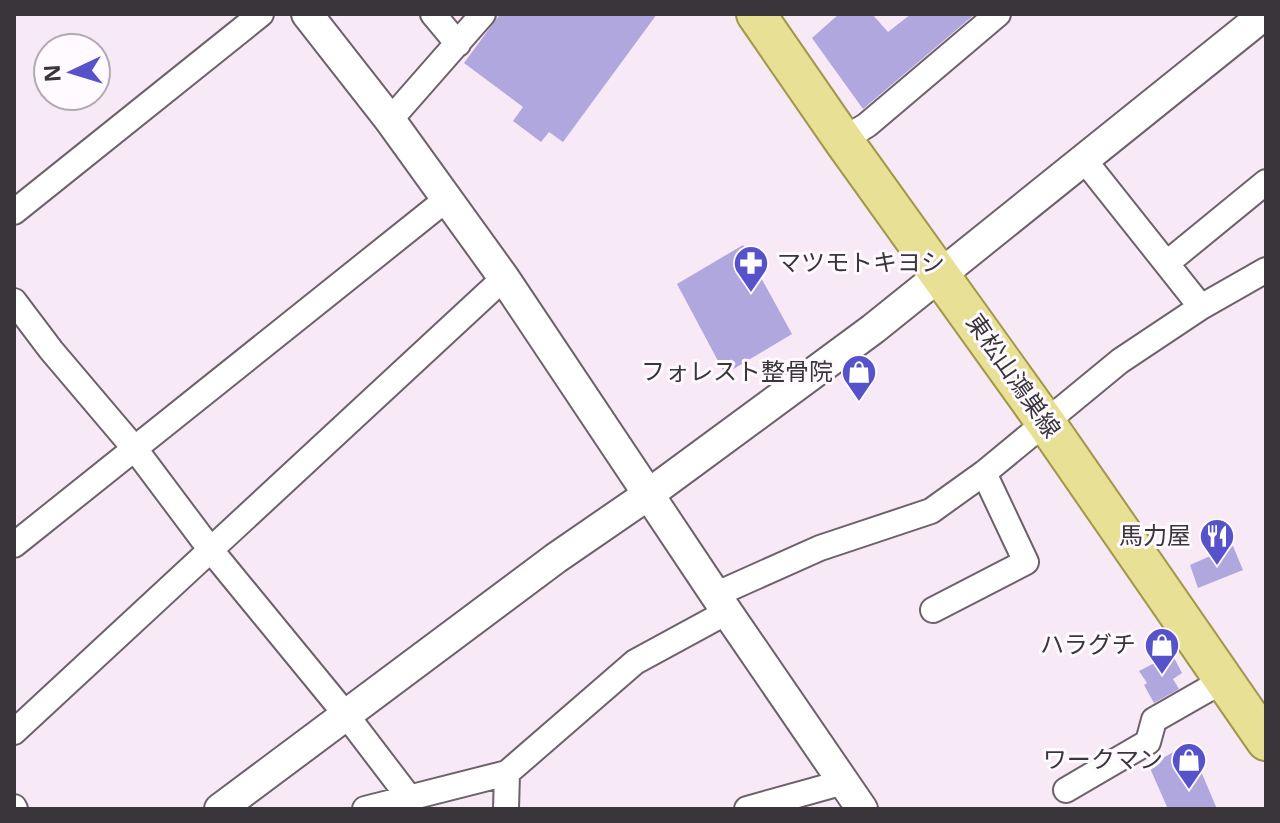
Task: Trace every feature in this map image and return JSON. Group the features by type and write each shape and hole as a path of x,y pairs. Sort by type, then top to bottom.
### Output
{"main road":[{"name":"東松山鴻巣線","path":"756,14 1046,423 1266,741"}],"street":[{"path":"14,212 261,14"},
{"path":"307,14 390,120 504,278 862,809"},
{"path":"433,14 458,44"},
{"path":"390,120 483,14"},
{"path":"843,140 867,125 989,17"},
{"path":"220,809 941,275 1259,21"},
{"path":"1085,161 1201,307"},
{"path":"1167,263 1266,182"},
{"path":"14,545 448,198"},
{"path":"365,809 507,773 635,662 722,603 820,548 931,511 984,473 1120,361 1201,307 1266,270"},
{"path":"14,732 504,278"},
{"path":"14,301 135,449 210,549 347,716 408,796"},
{"path":"933,610 1026,562 984,473"},
{"path":"1066,790 1148,742 1154,720 1224,680"},
{"path":"506,809 507,773"},
{"path":"747,809 844,782"}],"building":[{"path":"500,14 657,14 563,142 549,132 541,142 513,121 523,107 464,63"},
{"path":"839,14 872,14 888,32 911,14 975,14 863,109 812,38"},
{"path":"743,245 792,334 725,374 677,284"},
{"path":"1233,546 1243,570 1198,588 1190,565"},
{"path":"1172,654 1182,673 1173,679 1179,689 1154,703 1139,671"},
{"path":"1189,743 1217,809 1168,809 1149,766"}],"place":[{"name":"マツモトキヨシ","path":"751,294"},
{"name":"フォレスト整骨院","path":"859,403"},
{"name":"馬力屋","path":"1217,567"},
{"name":"ハラグチ","path":"1162,676"},
{"name":"ワークマン","path":"1189,791"}]}
